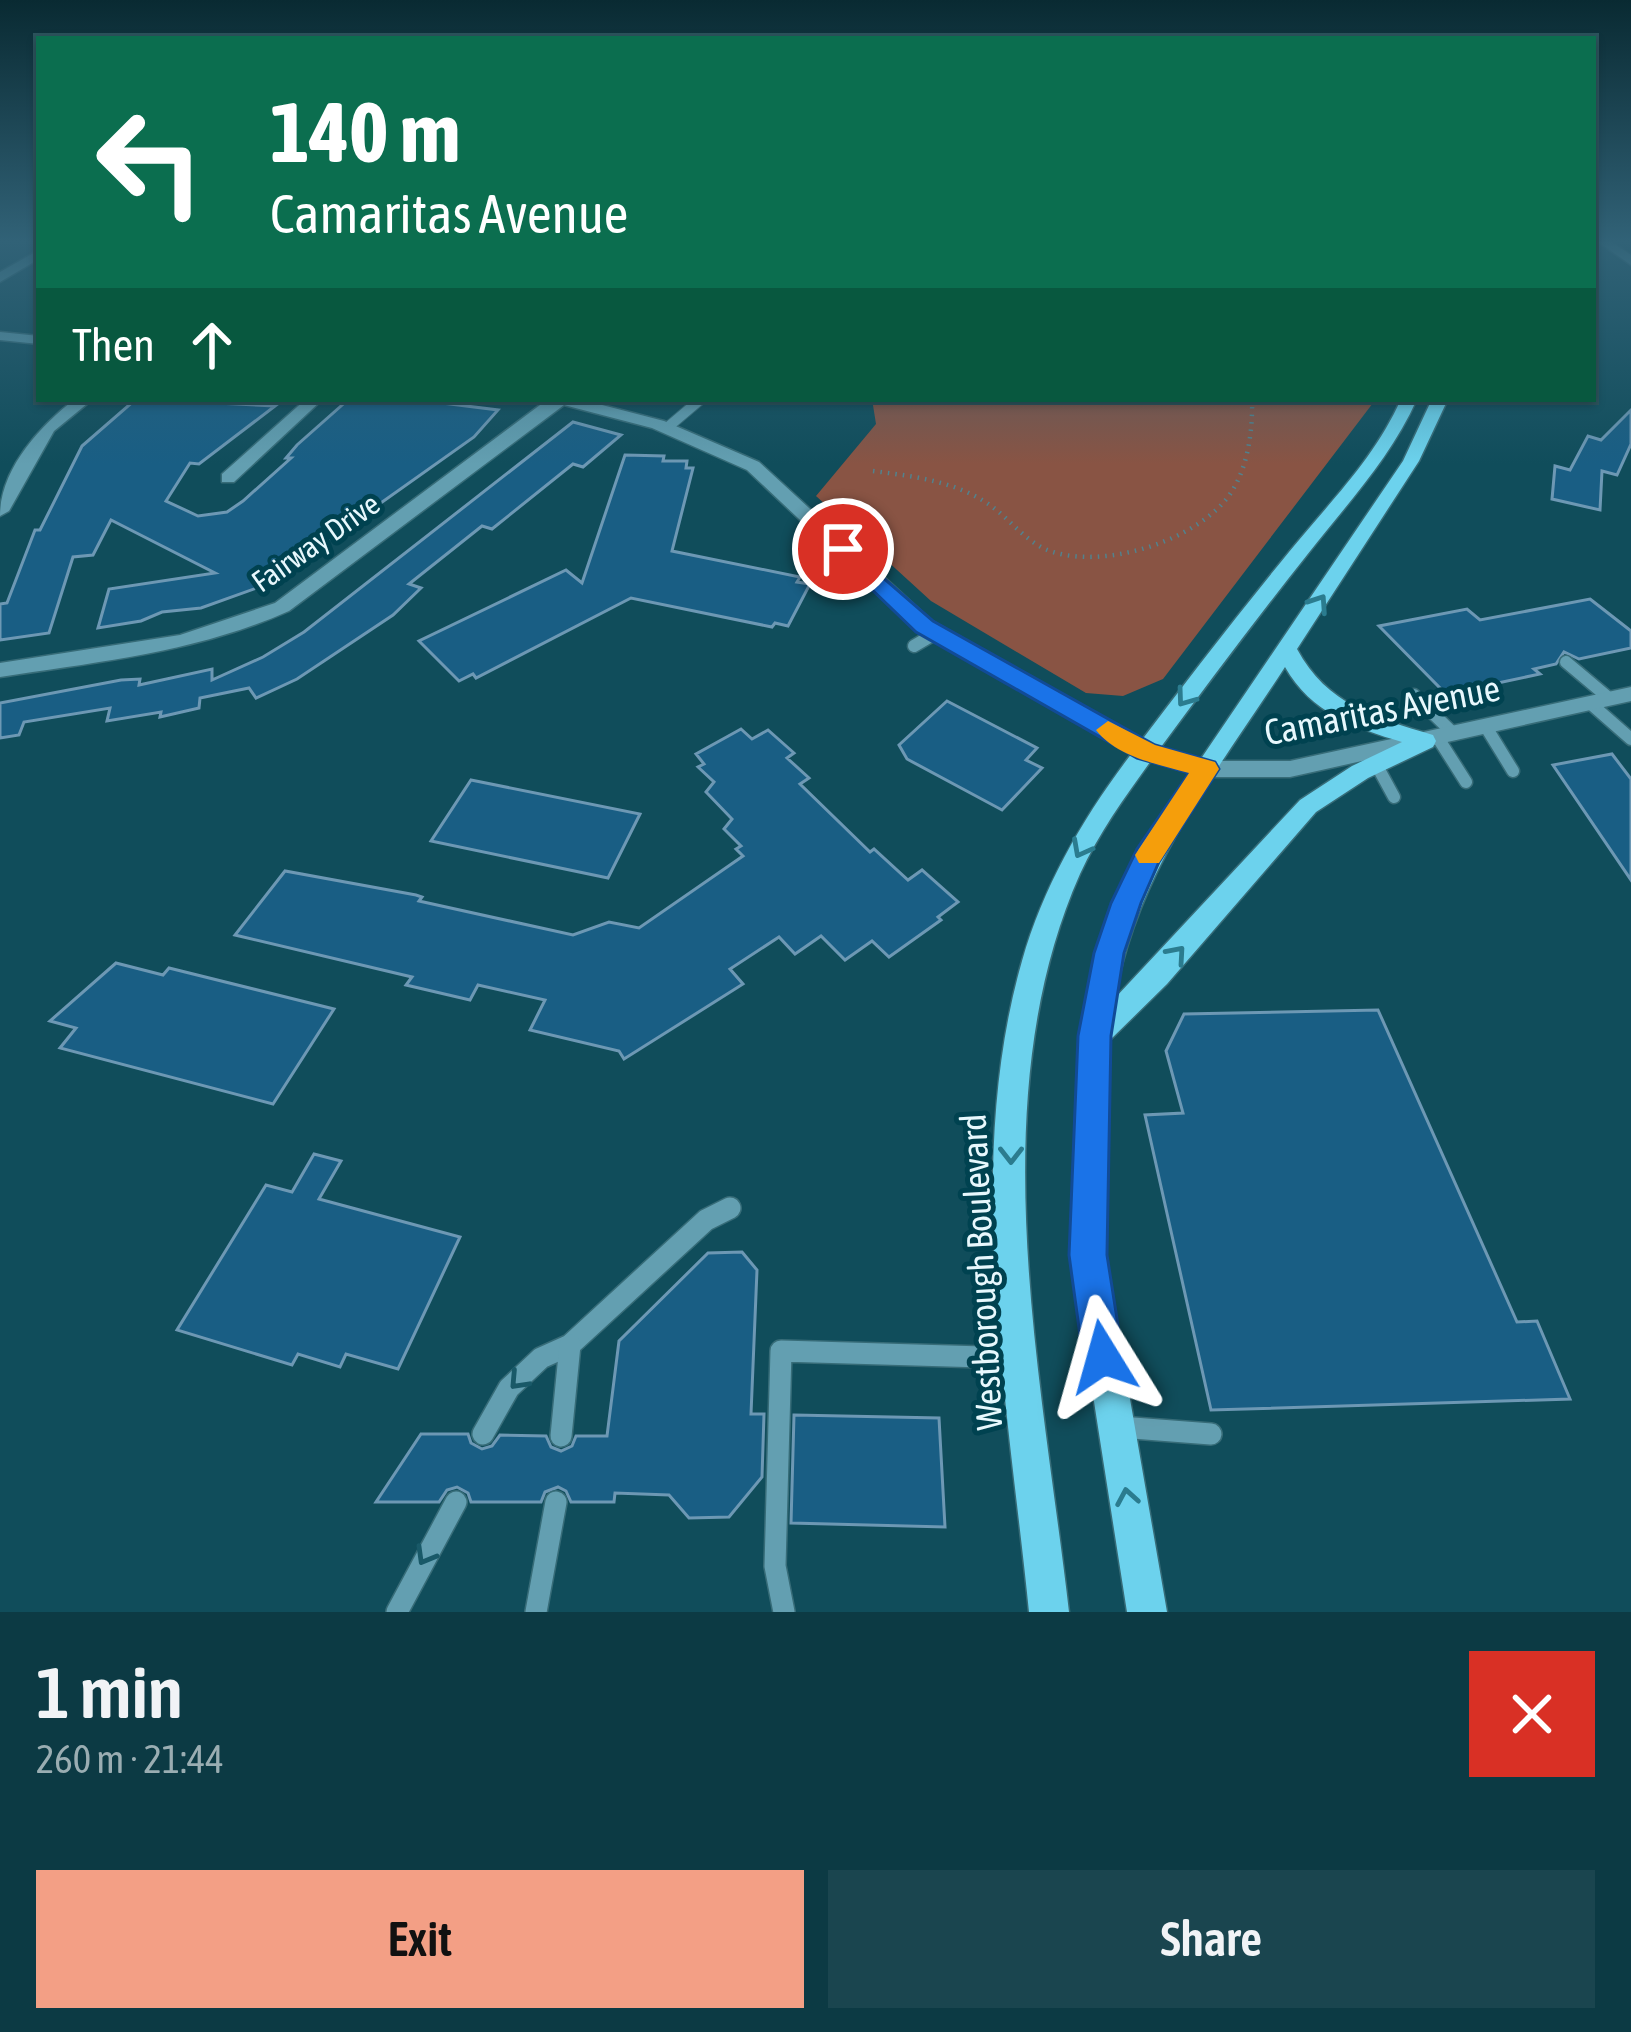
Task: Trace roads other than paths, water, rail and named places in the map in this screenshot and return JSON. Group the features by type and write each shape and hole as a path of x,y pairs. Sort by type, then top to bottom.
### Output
{"main road":[{"name":"Westborough Boulevard","path":"1049,1612 1022,1358 1010,1149 1029,987 1065,878 1098,819 1380,451 1407,402"},
{"path":"1147,1612 1088,1255 1094,1036 1109,953 1148,857 1411,461 1439,402"},
{"path":"1287,650 1300,682 1351,718 1439,738"},
{"path":"1094,1036 1157,976 1287,826 1332,788 1439,738"}],"street":[{"path":"0,336 36,340"},
{"path":"0,512 47,428 81,402"},
{"path":"228,478 313,402"},
{"name":"Fairway Drive","path":"0,670 205,638 282,608 555,402"},
{"name":"Camaritas Avenue","path":"571,402 695,435 753,466 936,633 1146,752 1206,769 1290,770 1610,699"}],"lane":[{"path":"668,427 697,402"},
{"path":"914,646 936,633"},
{"path":"1566,662 1610,699 1631,739"},
{"path":"1414,695 1466,782"},
{"path":"1486,727 1514,771"},
{"path":"1376,764 1394,797"},
{"path":"483,1434 508,1388 541,1358 570,1346 706,1220 730,1208"},
{"path":"561,1436 570,1346"},
{"path":"784,1612 775,1566 782,1351 1022,1358"},
{"path":"1115,1427 1211,1434"},
{"path":"397,1612 456,1502"},
{"path":"536,1612 556,1502"}]}
